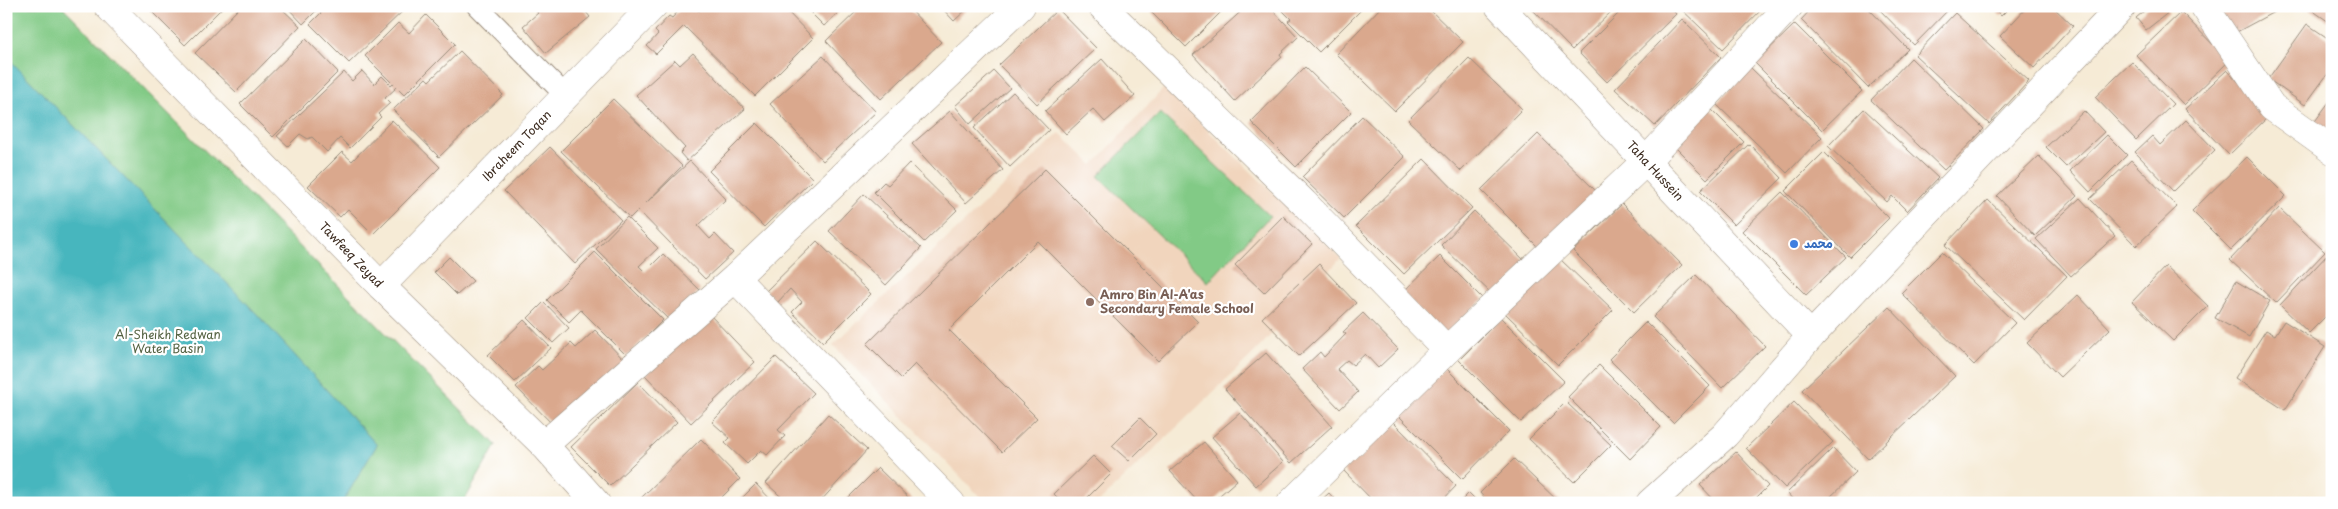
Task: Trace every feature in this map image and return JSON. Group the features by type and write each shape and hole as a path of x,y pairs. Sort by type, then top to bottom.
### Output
{"street":[{"name":"Tawfeeq Zeyad","path":"108,6 381,286 544,445 596,503"},
{"name":"Ibraheem Toqan","path":"381,286 653,6"},
{"path":"544,445 735,278 1021,6"},
{"path":"1102,6 1304,203 1447,350"},
{"name":"Taha Hussein","path":"1499,6 1810,336"},
{"path":"1291,503 1447,350 1646,161 1788,6"},
{"path":"1650,503 1725,435 1810,336 2122,6"},
{"path":"2204,6 2272,107 2332,150"},
{"path":"735,278 951,503"}],"lane":[{"path":"477,6 566,96"}],"shaded area":[{"name":"Amro Bin Al-A'as Secondary Female School","path":"1164,88 1341,258 1256,351 1098,503 986,503 833,345 1060,133 1093,165"}],"green space":[{"name":"Al-Sheikh Redwan Water Basin","path":"6,6 62,6 496,445 463,503 6,503"},
{"path":"1160,113 1270,216 1208,282 1098,176"}],"water":[{"name":"Al-Sheikh Redwan Water Basin","path":"6,56 257,314 377,445 342,503 6,503"}],"building":[{"path":"146,6 224,6 185,45"},
{"path":"241,6 279,6 300,26 236,92 195,53"},
{"path":"286,6 321,6 303,24"},
{"path":"328,6 408,6 349,63 310,24"},
{"path":"532,6 581,6 590,17 546,53 523,26 538,13"},
{"path":"683,6 694,6 699,11 704,6 782,6 813,38 755,96 684,26 656,54 647,46 658,34 655,31 669,16 672,18"},
{"path":"804,6 833,6 839,12 824,26"},
{"path":"862,6 907,6 941,42 881,99 826,41"},
{"path":"940,6 970,6 954,21"},
{"path":"1145,6 1227,6 1186,47"},
{"path":"1247,6 1269,6 1298,37 1280,54 1282,57 1235,101 1193,55"},
{"path":"1278,6 1365,6 1319,52 1288,21 1291,19"},
{"path":"1382,6 1426,6 1463,42 1395,111 1336,54"},
{"path":"1529,6 1617,6 1572,50"},
{"path":"1626,6 1669,6 1676,14 1607,82 1579,53"},
{"path":"1678,6 1765,6 1723,49"},
{"path":"1814,6 1866,6 1908,49 1868,88 1801,20"},
{"path":"1876,6 1952,6 1914,45"},
{"path":"1992,6 2011,6 2001,16"},
{"path":"2028,6 2052,6 2073,26 2034,68 2000,36"},
{"path":"2150,6 2164,6 2169,12 2146,30 2136,18"},
{"path":"2227,6 2285,6 2233,34 2220,10"},
{"path":"2306,6 2332,6 2332,24"},
{"path":"1058,9 1096,48 1037,104 999,65"},
{"path":"2181,12 2229,61 2184,105 2136,55"},
{"path":"1955,13 2029,81 1989,124 1915,55"},
{"path":"426,15 455,44 404,95 365,56 398,23 409,33"},
{"path":"1682,19 1721,57 1655,126 1615,89"},
{"path":"1795,24 1862,91 1822,130 1755,63"},
{"path":"2307,24 2332,41 2332,68 2305,105 2268,79"},
{"path":"306,39 338,72 273,137 240,104"},
{"path":"460,51 503,95 439,157 393,110 426,78 429,81"},
{"path":"693,53 745,109 687,161 680,153 685,148 636,95 675,60 680,65"},
{"path":"823,56 876,112 823,161 770,104"},
{"path":"1469,58 1522,109 1461,171 1408,120"},
{"path":"1911,58 1984,129 1944,170 1871,100"},
{"path":"1102,59 1135,96 1105,122 1093,109 1066,134 1045,111"},
{"path":"2132,62 2173,104 2136,140 2095,97"},
{"path":"1305,67 1351,112 1296,167 1251,122"},
{"path":"1751,68 1822,137 1787,173 1716,104"},
{"path":"2227,70 2270,115 2229,155 2185,109"},
{"path":"362,71 374,84 382,76 395,89 385,98 390,103 378,114 381,117 350,148 340,138 327,152 312,137 308,139 300,134 288,146 277,136 344,72 352,81"},
{"path":"994,71 1010,88 970,124 955,106"},
{"path":"1013,92 1049,130 1010,167 974,128"},
{"path":"2332,98 2332,137 2313,124"},
{"path":"613,99 682,166 646,203 690,161 726,199 698,226 710,239 715,234 733,253 705,279 638,210 630,218 561,151"},
{"path":"1709,107 1744,142 1707,179 1672,144"},
{"path":"1864,109 1938,178 1907,211 1892,196 1887,202 1828,146"},
{"path":"950,111 1003,170 966,203 912,144"},
{"path":"2084,111 2104,132 2066,167 2046,147"},
{"path":"1362,116 1405,157 1344,218 1302,177"},
{"path":"392,120 440,167 373,234 348,209 340,217 308,186 342,152 352,161"},
{"path":"2186,120 2215,150 2173,191 2135,152 2152,136 2160,145"},
{"path":"757,123 813,179 764,227 709,171"},
{"path":"1538,134 1597,192 1540,249 1481,190"},
{"path":"2107,135 2127,155 2090,192 2070,171"},
{"path":"1749,144 1782,178 1734,225 1700,191"},
{"path":"550,147 621,220 575,264 504,191"},
{"path":"1824,152 1889,218 1850,257 1785,191"},
{"path":"2039,156 2077,196 2035,236 1997,196"},
{"path":"2247,157 2286,196 2231,250 2192,211"},
{"path":"1424,159 1472,208 1404,274 1356,226"},
{"path":"2131,160 2177,207 2136,246 2090,199"},
{"path":"909,163 957,210 924,242 874,192 884,182 888,185"},
{"path":"1045,169 1198,322 1158,361 1038,241 949,330 1037,418 1002,452 915,364 901,378 867,344"},
{"name":"محمد","path":"1782,192 1846,257 1806,295 1742,231"},
{"path":"864,194 921,248 886,285 829,231"},
{"path":"2080,198 2115,236 2071,276 2036,239"},
{"path":"1988,200 2067,276 2024,320 1945,245"},
{"path":"1622,204 1682,265 1634,312 1573,251"},
{"path":"2279,208 2325,252 2276,303 2230,260"},
{"path":"1474,211 1528,264 1495,297 1441,245"},
{"path":"1283,216 1312,244 1264,293 1235,265"},
{"path":"627,217 658,248 639,266 645,272 663,254 700,290 670,321 596,249"},
{"path":"817,241 871,294 823,342 792,312 802,302 790,289 777,303 766,291"},
{"path":"595,252 663,320 627,356 581,310 569,322 547,300"},
{"path":"1942,252 2015,323 1974,365 1901,293"},
{"path":"2329,253 2332,256 2332,310 2309,333 2280,305"},
{"path":"1440,256 1483,299 1445,336 1402,293"},
{"path":"449,257 473,281 457,295 434,272"},
{"path":"1559,258 1613,310 1558,365 1505,313"},
{"path":"1319,264 1356,303 1299,356 1262,318"},
{"path":"2166,266 2208,306 2173,341 2132,302"},
{"path":"1696,275 1765,346 1722,388 1653,317"},
{"path":"2236,281 2270,301 2249,337 2215,318"},
{"path":"2078,295 2110,329 2060,377 2027,343"},
{"path":"544,302 569,328 553,343 528,318"},
{"path":"1889,307 1955,376 1868,459 1802,390"},
{"path":"1363,313 1398,349 1378,368 1365,354 1353,365 1347,360 1337,369 1358,392 1340,409 1302,369 1320,352 1324,357 1346,334 1343,332"},
{"path":"709,314 755,362 691,423 645,375"},
{"path":"1501,318 1564,381 1521,422 1459,360"},
{"path":"524,320 551,348 515,382 488,355"},
{"path":"2284,321 2325,347 2285,410 2235,378 2266,330 2275,335"},
{"path":"1646,322 1710,386 1673,423 1609,359"},
{"path":"595,330 629,365 559,431 516,387 538,366 542,370 571,343 576,348"},
{"path":"1266,353 1332,426 1291,463 1225,389"},
{"path":"776,357 814,393 778,430 785,436 767,455 761,450 747,464 725,443 730,438 712,422"},
{"path":"1599,365 1661,427 1630,459 1568,397"},
{"path":"1446,368 1509,431 1462,479 1398,415"},
{"path":"638,382 677,422 610,486 571,447"},
{"path":"1566,402 1611,445 1574,482 1529,439"},
{"path":"1794,402 1833,442 1785,488 1746,448"},
{"path":"1240,413 1283,462 1256,486 1212,437"},
{"path":"828,414 867,450 819,503 788,503 766,483"},
{"path":"1140,418 1156,434 1129,461 1112,446"},
{"path":"1393,422 1456,486 1440,503 1375,503 1343,470"},
{"path":"701,439 740,479 716,503 636,503"},
{"path":"1204,442 1237,480 1211,503 1199,503 1170,471"},
{"path":"1833,448 1856,472 1824,503 1796,503 1787,493"},
{"path":"1736,452 1768,486 1751,503 1717,503 1700,485"},
{"path":"1093,456 1111,474 1082,503 1063,503 1054,494"},
{"path":"1514,459 1560,503 1489,503 1480,493"},
{"path":"878,468 914,503 843,503"},
{"path":"756,484 774,503 737,503"},
{"path":"1329,493 1338,503 1318,503"},
{"path":"1469,493 1479,503 1459,503"}],"place":[{"name":"محمد","path":"1794,244"},
{"name":"Amro Bin Al-A'as Secondary Female School","path":"1090,302"}]}
